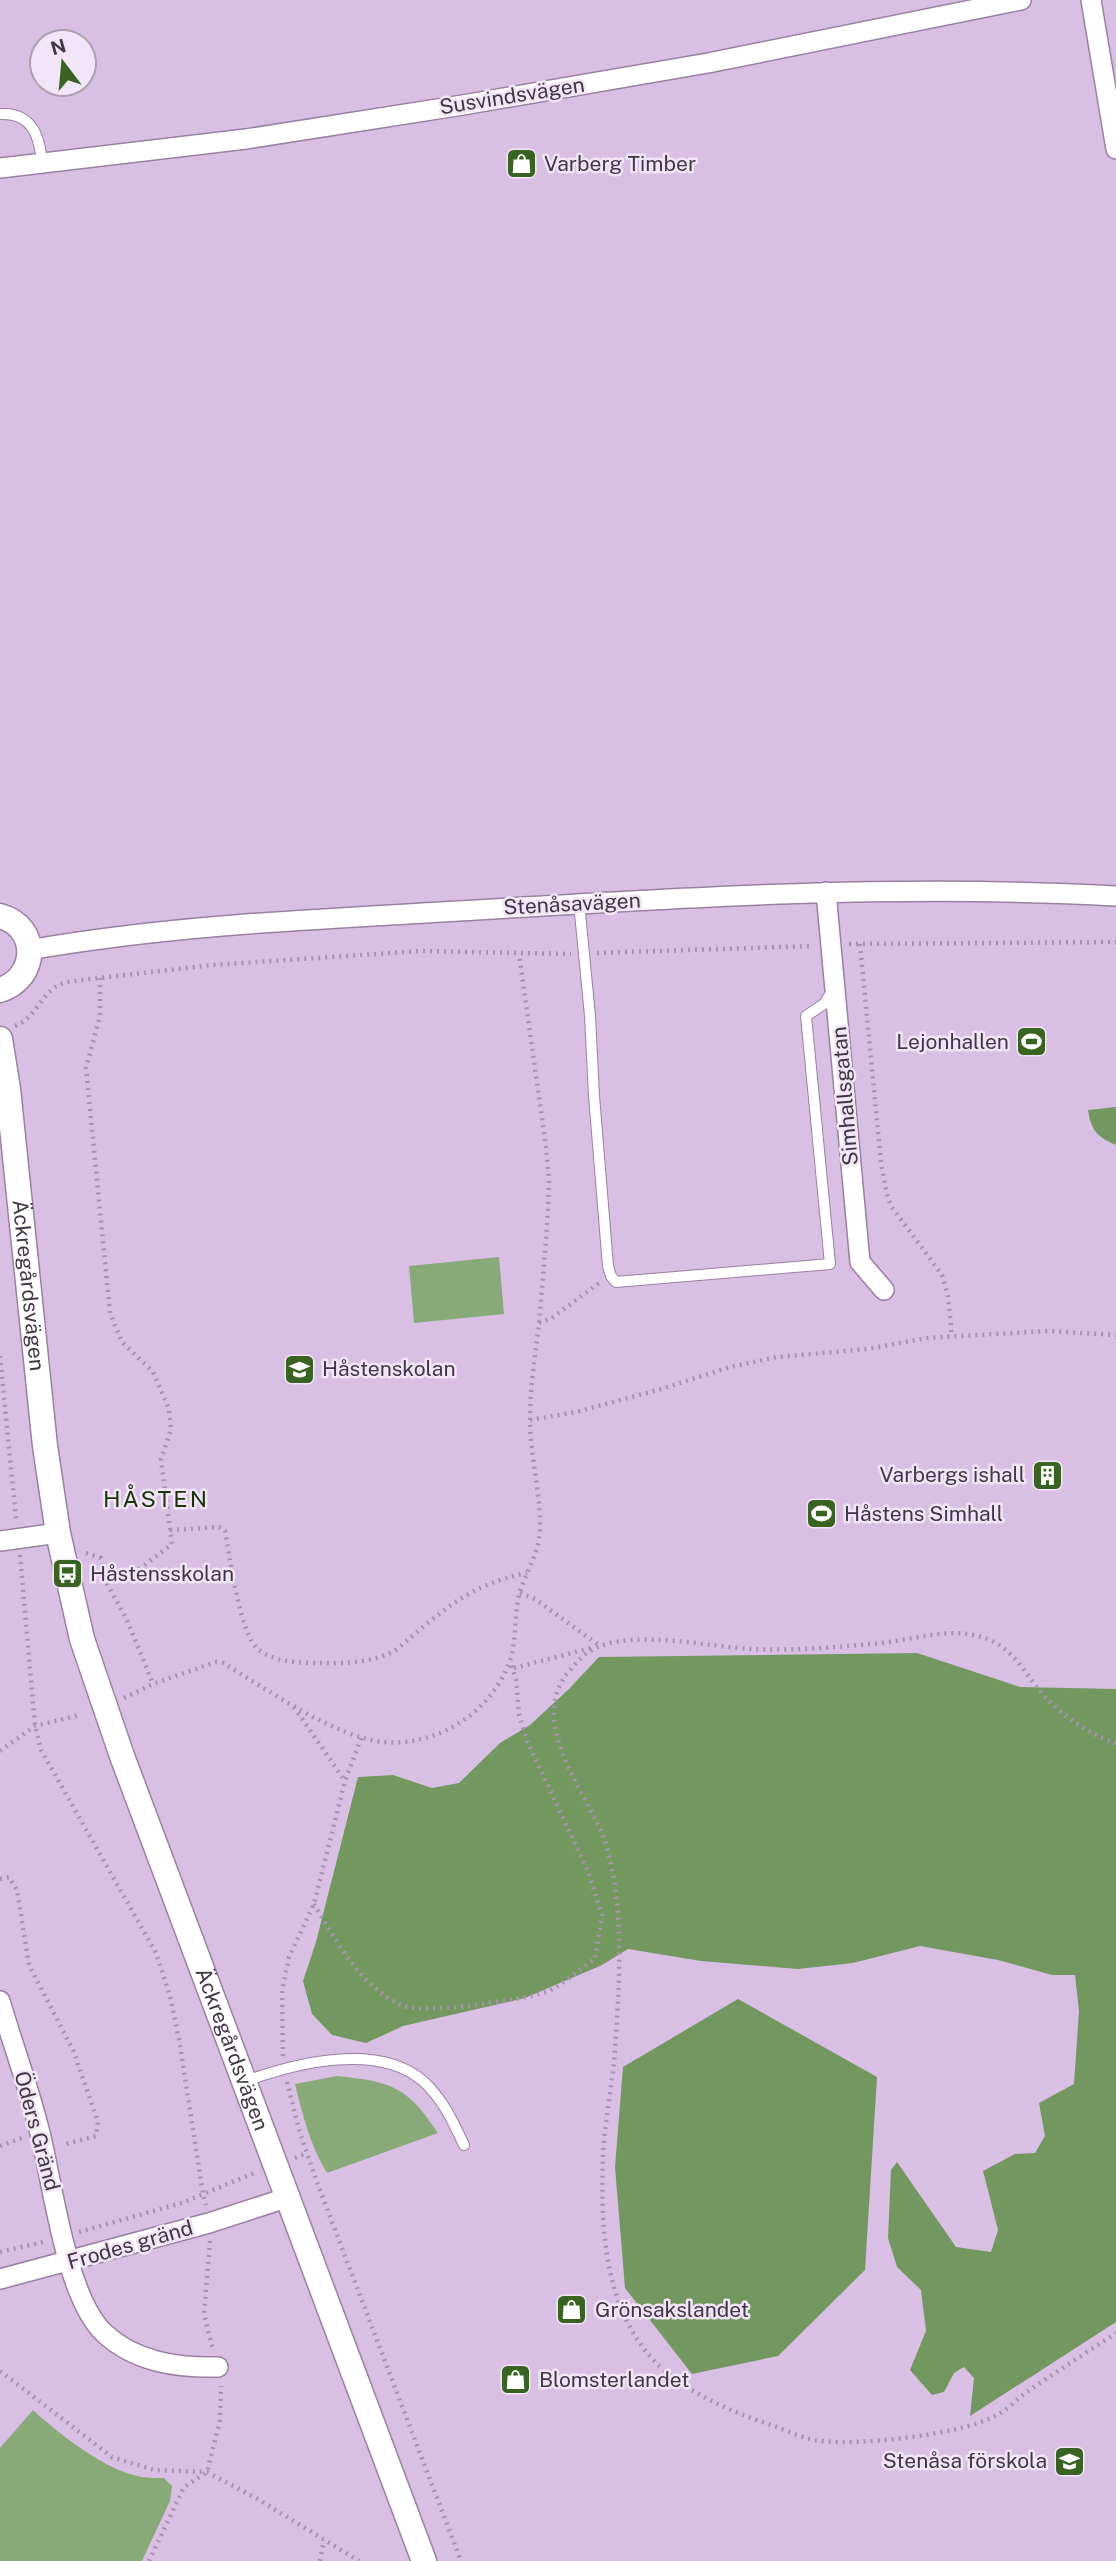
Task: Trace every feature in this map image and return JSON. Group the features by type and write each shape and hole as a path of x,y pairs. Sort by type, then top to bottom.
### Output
{"street":[{"name":"Susvindsvägen","path":"0,168 246,139 463,105 708,63 1021,0"},
{"path":"1091,0 1116,149"},
{"name":"Stenåsavägen","path":"29,950 138,933 202,927 579,903 937,890 1116,896"},
{"name":"Simhallsgatan","path":"826,892 860,1262 884,1290"},
{"path":"0,916 19,927 29,950 28,965 20,978 0,990"},
{"name":"Äckregårdsvägen","path":"4,1033 44,1433 58,1533 82,1639 424,2561"},
{"path":"9,1540 58,1533"},
{"name":"Öders Gränd","path":"0,2001 44,2149 70,2262 90,2316 119,2346 148,2359 187,2368 218,2367"},
{"name":"Frodes gränd","path":"0,2279 70,2262 289,2197"}],"lane":[{"path":"0,114 12,113 30,122 41,147 42,164"},
{"path":"579,903 590,1016 598,1157 611,1276 616,1282 830,1264 806,1016 824,1004 835,985"},
{"path":"246,2081 285,2070 351,2059 377,2060 398,2066 421,2080 437,2096 464,2145"}],"path":[{"path":"4,1033 22,1023 47,995 62,984 212,965 396,953 583,954 813,946 832,943 1116,942"},
{"path":"860,944 881,1163 887,1194 897,1216 942,1275 948,1296 952,1337"},
{"path":"121,1699 153,1684 216,1662 223,1663 293,1707 362,1736 381,1742 401,1742 440,1733 459,1725 489,1697 510,1662 520,1593 535,1555 540,1529 530,1420 549,1180 520,954"},
{"path":"100,978 100,1016 86,1068 110,1313 122,1342 153,1372 169,1409 171,1429 161,1460 172,1544 129,1577 106,1582"},
{"path":"539,1323 552,1318 592,1286 611,1276"},
{"path":"530,1420 576,1412 661,1390 730,1367 777,1357 867,1349 927,1338 1048,1331 1116,1335"},
{"path":"0,1356 9,1540 35,1726 41,1750 156,1953 170,1996 179,2039 203,2194"},
{"path":"170,1530 219,1527 225,1531 248,1636 257,1650 276,1658 305,1663 334,1664 382,1658 473,1590 500,1578 527,1573"},
{"path":"83,1552 101,1558 106,1582 127,1619 153,1684"},
{"path":"520,1593 535,1599 600,1646"},
{"path":"514,1668 600,1646 654,1639 756,1649 799,1649 965,1633 987,1639 1002,1647 1020,1663 1047,1699 1080,1726 1116,1743"},
{"path":"600,1646 586,1654 559,1684 553,1698 556,1731 569,1766 605,1841 614,1880 618,1950 617,2011 603,2156 603,2210 612,2283 622,2311 638,2339 662,2368 694,2393 748,2418 812,2440 848,2443 890,2440 959,2428 996,2416 1116,2333"},
{"path":"314,1904 343,1952 370,1984 403,2007 456,2008 547,1992 595,1959 602,1915 587,1871 527,1741 519,1714 514,1668 510,1662"},
{"path":"293,1707 345,1781"},
{"path":"0,1751 35,1726 80,1715"},
{"path":"362,1736 345,1781 314,1904 289,1957 282,1991 285,2070 291,2103 307,2153 461,2561"},
{"path":"0,1879 9,1877 17,1890 29,1965 73,2050 98,2122 96,2136 44,2149"},
{"path":"0,2252 185,2202 307,2153"},
{"path":"0,2371 112,2457 154,2470 207,2472 256,2498 359,2561"},
{"path":"320,2561 324,2540"}],"green space":[{"path":"1116,1107 1116,1145 1096,1132 1088,1110"},
{"path":"499,1257 504,1314 414,1323 409,1266"},
{"path":"917,1653 1020,1687 1116,1689 1116,2322 970,2416 974,2378 964,2367 954,2373 944,2392 932,2395 910,2370 926,2331 921,2290 897,2267 888,2238 891,2170 897,2162 956,2247 991,2252 998,2230 983,2171 1015,2154 1035,2153 1045,2136 1039,2103 1074,2084 1079,2011 1075,1975 1052,1975 998,1960 920,1946 853,1963 798,1969 701,1961 628,1949 602,1965 525,1998 403,2026 366,2043 332,2035 312,2014 303,1981 316,1942 358,1777 393,1775 432,1788 459,1783 500,1743 530,1725 599,1657"},
{"path":"738,1999 877,2077 865,2270 778,2356 692,2374 625,2288 615,2167 623,2067"},
{"path":"337,2076 372,2081 396,2089 417,2105 438,2133 327,2173 304,2119 295,2084"},
{"path":"33,2410 69,2440 113,2467 142,2477 164,2478 172,2486 170,2501 142,2561 0,2561 0,2448"}],"place":[{"name":"Varberg Timber","path":"521,164"},
{"name":"Lejonhallen","path":"1032,1042"},
{"name":"Håstenskolan","path":"299,1369"},
{"name":"Varbergs ishall","path":"1048,1475"},
{"name":"Håstens Simhall","path":"821,1514"},
{"name":"Håstensskolan","path":"67,1574"},
{"name":"Grönsakslandet","path":"572,2310"},
{"name":"Blomsterlandet","path":"516,2380"},
{"name":"Stenåsa förskola","path":"1070,2461"}],"district":[{"name":"HÅSTEN","path":"156,1499"}]}
